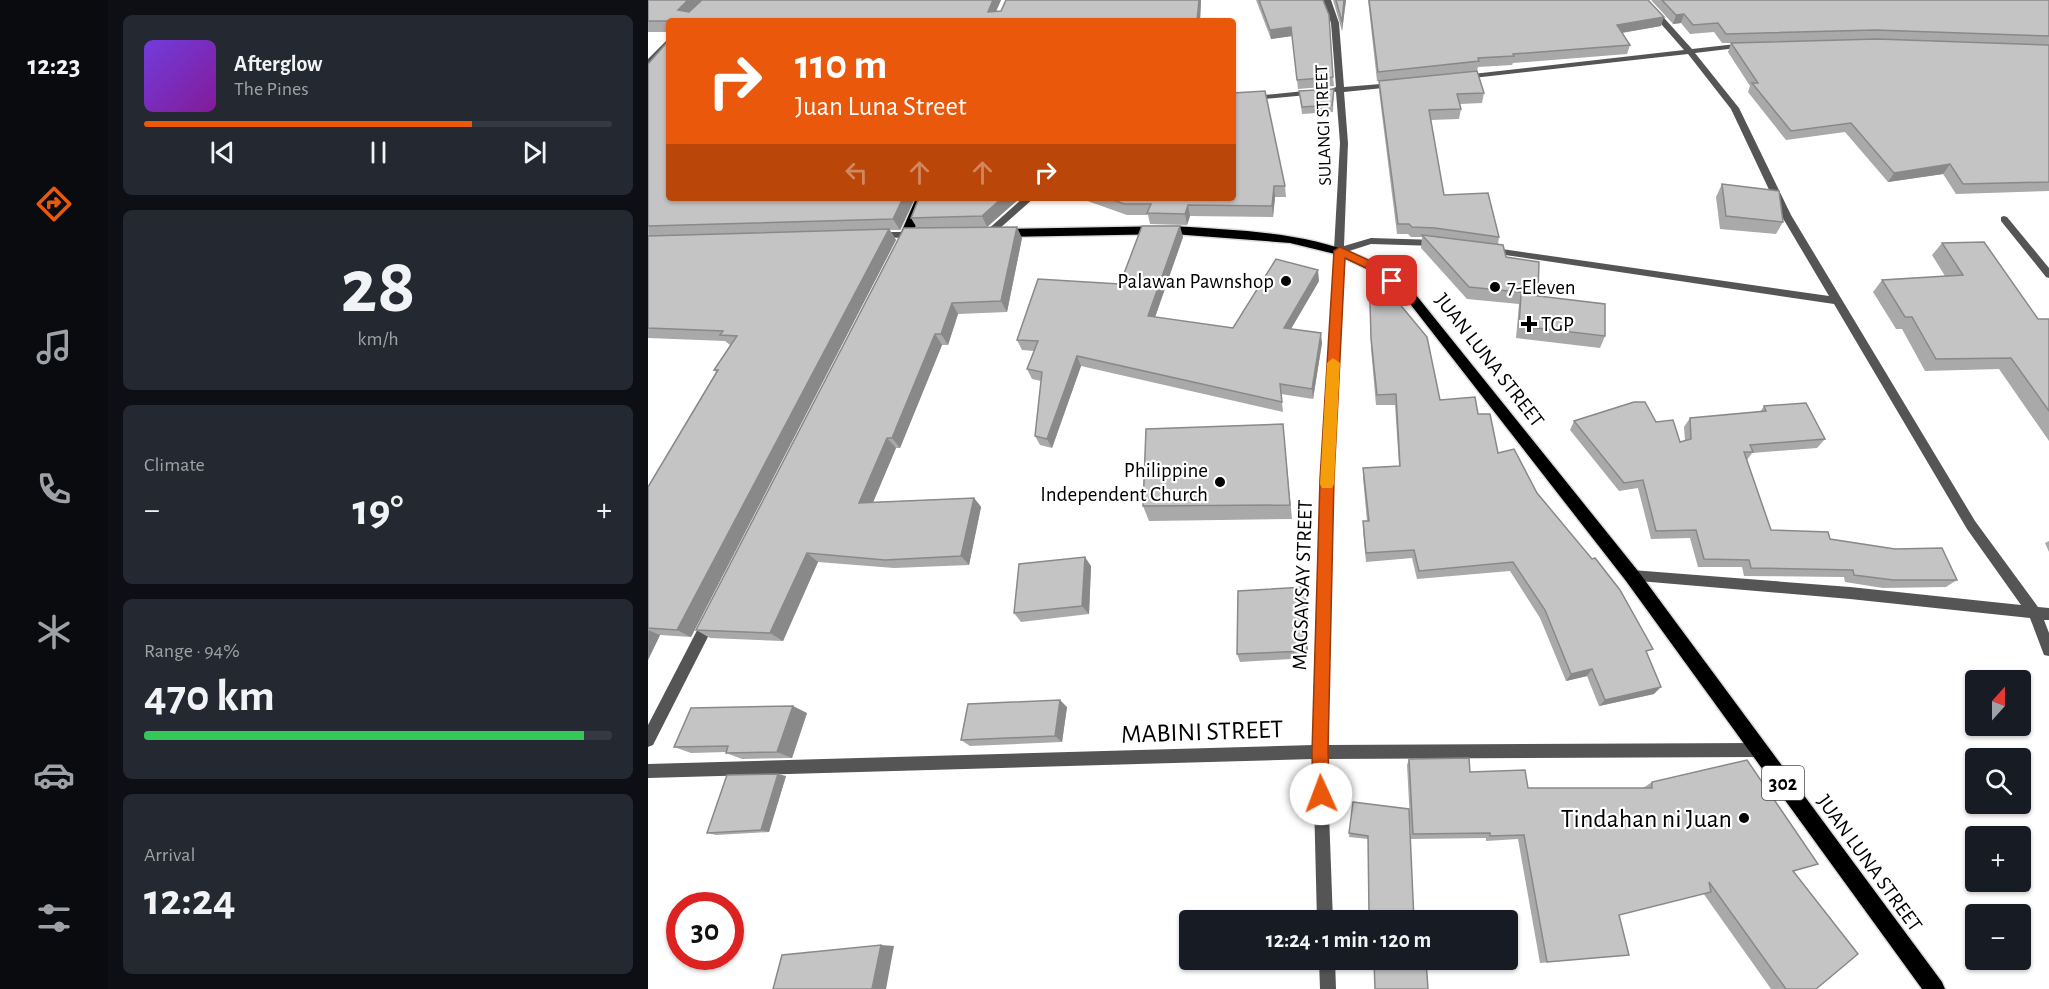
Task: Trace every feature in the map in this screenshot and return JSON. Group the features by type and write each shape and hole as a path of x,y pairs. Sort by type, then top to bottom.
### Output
{"main road":[{"path":"903,240 921,201"},
{"name":"JUAN LUNA STREET","path":"982,234 1173,231 1290,239 1340,251 1377,269 1408,292 1632,576 1935,989"},
{"path":"903,240 930,234"}],"street":[{"name":"SULANGI STREET","path":"1328,0 1335,23 1344,142 1340,251"},
{"path":"1644,0 1689,50 1735,108 1786,215 1971,525 2034,612 2049,650"},
{"path":"1454,78 1579,66 1689,50 1757,44"},
{"path":"648,63 666,46"},
{"path":"1236,100 1408,83"},
{"path":"982,234 1025,201"},
{"path":"2004,219 2049,275"},
{"path":"871,236 903,240"},
{"path":"1340,251 1371,241 1446,244"},
{"path":"1481,249 1838,300"},
{"name":"MAGSAYSAY STREET","path":"1325,910 1320,752 1327,479 1340,251"},
{"path":"1632,576 1850,593 2049,614"},
{"path":"648,740 712,614"},
{"name":"MABINI STREET","path":"648,771 1320,752 1758,750"},
{"path":"1327,970 1328,989"}],"building":[{"path":"648,0 688,0 678,10 689,12 702,0 993,0 988,12 1001,11 1006,0 1199,0 1197,18 666,18 666,21 648,21"},
{"path":"1259,0 1323,0 1329,15 1333,77 1297,80 1291,27 1270,30"},
{"path":"1336,0 1344,0 1342,22"},
{"path":"1369,0 1648,0 1664,17 1617,25 1630,45 1513,54 1514,56 1478,58 1479,61 1378,72"},
{"path":"1662,0 2049,0 2049,36 1875,30 1726,34 1718,23 1693,25 1684,14 1676,15"},
{"path":"1877,39 2049,45 2049,182 1963,184 1950,164 1894,173 1851,123 1791,131 1752,83 1758,83 1731,43"},
{"path":"666,43 666,201 902,201 893,219 648,226 648,64"},
{"path":"1477,71 1484,93 1457,94 1461,109 1429,110 1444,195 1488,193 1499,237 1398,224 1379,81"},
{"path":"1334,89 1332,105 1302,107 1299,91"},
{"path":"1265,91 1285,186 1274,186 1272,206 1188,205 1185,214 1147,213 1151,204 1124,204 1116,201 1236,201 1236,93"},
{"path":"1722,184 1779,191 1783,222 1726,216"},
{"path":"918,201 999,201 982,216 911,218"},
{"path":"1142,226 1180,226 1148,316 1233,328 1276,259 1318,270 1284,328 1321,333 1312,389 1280,384 1282,402 1077,356 1047,439 1035,436 1042,372 1027,369 1038,341 1017,340 1038,279 1120,284"},
{"path":"1017,227 1001,301 952,303 941,334 935,334 892,438 887,438 859,503 974,498 961,556 885,560 807,553 770,633 696,630 904,228"},
{"path":"889,229 677,630 648,628 648,487 718,370 714,370 737,336 720,335 723,331 648,328 648,236"},
{"path":"1422,235 1503,245 1506,257 1539,262 1538,294 1469,287"},
{"path":"1984,242 2038,319 2049,319 2049,411 2011,358 1936,359 1912,317 1905,317 1882,280 1963,275 1942,243"},
{"path":"1369,267 1427,337 1440,400 1475,397 1478,414 1490,414 1498,453 1514,449 1537,493 1592,559 1595,558 1620,590 1653,649 1646,651 1661,687 1605,700 1592,669 1571,674 1545,610 1513,562 1419,571 1414,550 1366,553 1363,521 1369,521 1363,468 1400,466 1396,394 1377,395 1371,338"},
{"path":"1521,294 1605,304 1605,336 1519,326"},
{"path":"1634,402 1645,402 1656,422 1673,420 1680,442 1691,439 1690,418 1766,411 1764,406 1806,403 1825,439 1750,445 1753,452 1744,452 1771,530 1828,532 1830,539 1895,549 1942,548 1957,580 1893,580 1854,575 1853,570 1751,568 1749,560 1704,559 1696,530 1656,531 1643,480 1624,483 1574,421"},
{"name":"Philippine Independent Church","path":"1283,424 1290,505 1143,506 1146,429"},
{"path":"1085,557 1082,606 1014,613 1019,564"},
{"path":"1305,587 1307,651 1237,654 1238,591"},
{"path":"1060,700 1055,736 961,740 968,704"},
{"path":"793,706 777,752 726,753 728,746 674,747 691,708"},
{"path":"1469,758 1470,772 1525,770 1528,788 1652,788 1652,782 1747,760 1818,864 1793,871 1858,954 1816,989 1786,989 1709,882 1711,892 1619,915 1629,955 1547,962 1524,835 1413,834 1409,759"},
{"path":"778,774 761,830 707,833 727,775"},
{"path":"1353,802 1409,809 1414,910 1369,910 1368,836 1349,833"},
{"path":"881,945 872,989 773,989 782,955"},
{"path":"1374,970 1427,970 1428,989 1375,989"}],"slow traffic":[{"path":"1327,484 1333,363"}],"place":[{"name":"Palawan Pawnshop","path":"1286,281"},
{"name":"7-Eleven","path":"1495,287"},
{"name":"TGP","path":"1529,324"},
{"name":"Philippine Independent Church","path":"1220,482"},
{"name":"Tindahan ni Juan","path":"1744,818"}],"route":[{"path":"1321,794 1327,479 1340,251 1377,269 1392,281"}]}
